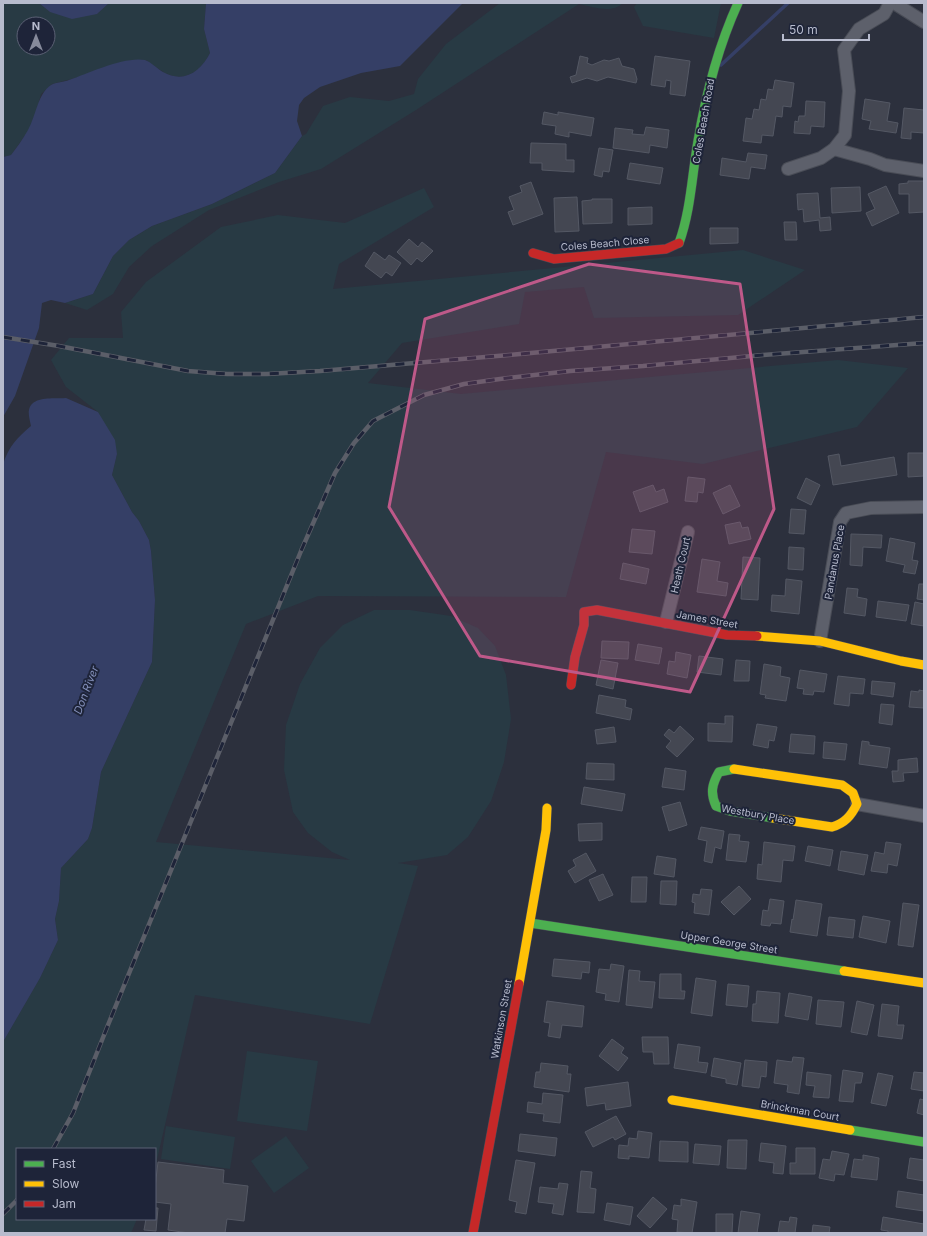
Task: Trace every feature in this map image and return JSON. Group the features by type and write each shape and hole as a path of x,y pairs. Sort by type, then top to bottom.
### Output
{"street":[{"name":"Coles Beach Road","path":"680,243 685,226 708,84 729,21 738,3"},
{"path":"788,168 821,158 834,149 845,136 849,91 844,50 859,29 884,14 890,3"},
{"path":"894,3 924,22"},
{"path":"834,149 870,159 885,165 924,171"},
{"name":"Coles Beach Close","path":"533,253 554,259 666,249 680,243"},
{"name":"Pandanus Place","path":"820,641 840,522 846,513 871,508 923,507"},
{"name":"Heath Court","path":"666,622 688,532"},
{"name":"James Street","path":"571,685 575,657 584,625 584,612 597,610 666,622 696,630 727,635 820,641 901,661 924,665"},
{"name":"Westbury Place","path":"734,769 842,785 853,793 857,804 851,817 842,824 832,826 730,811 716,806 712,797 712,783 719,772 734,769"},
{"path":"857,804 924,816"},
{"name":"Watkinson Street","path":"473,1233 530,923 546,830 547,808"},
{"name":"Upper George Street","path":"530,923 924,983"},
{"name":"Brinckman Court","path":"672,1100 924,1142"}],"highlighted area":[{"path":"589,264 740,284 774,509 690,692 480,656 389,507 425,319"}],"shaded area":[{"path":"3,3 39,3 50,12 97,14 109,3 206,3 204,29 210,53 202,65 192,74 179,77 172,76 146,60 52,84 41,94 36,113 29,130 11,155 3,157"},
{"path":"500,3 623,3 619,6 608,9 579,4 416,110 321,169 279,182 209,210 152,246 129,267 113,294 87,310 65,303 93,294 113,256 129,240 152,226 212,204 275,173 302,136 306,134 323,106 350,97 389,101 414,94 418,79 446,44"},
{"path":"637,3 721,3 714,38 643,26 634,7"},
{"path":"424,188 434,207 339,264 333,289 743,250 805,270 738,315 594,318 584,287 525,292 519,324 402,343 368,383 461,394 838,360 908,368 857,427 703,464 606,452 566,597 318,596 246,624 156,842 350,860 332,852 308,833 293,812 284,770 286,725 300,684 320,648 343,625 374,610 410,610 451,616 478,628 495,646 506,675 511,719 504,762 491,801 468,837 447,855 398,863 418,866 370,1024 195,995 156,1164 156,1148 16,1148 16,1220 137,1220 131,1233 3,1233 3,1042 40,978 58,940 55,919 59,901 61,868 88,839 92,828 101,772 152,662 155,600 149,540 112,475 117,454 98,412 66,387 51,360 69,338 123,338 121,312 146,282 221,227 278,215 345,223"},
{"path":"247,1051 318,1061 307,1131 237,1121"},
{"path":"166,1126 235,1137 230,1169 161,1159"},
{"path":"286,1136 309,1168 274,1193 251,1161"}],"water":[{"path":"39,3 109,3 97,14 72,19 50,12"},
{"path":"206,3 463,3 400,66 361,73 320,87 304,98 299,105 297,121 302,136 275,173 212,204 152,226 129,240 113,256 93,294 65,303 51,300 42,303 39,328 15,396 3,417 3,157 11,155 20,143 31,124 43,93 53,84 67,81 117,63 137,59 145,60 163,72 178,77 191,74 197,70 210,53 204,29"},
{"name":"Don River","path":"66,398 98,412 115,440 117,454 112,475 149,540 155,600 152,662 101,772 92,828 88,839 61,868 59,901 55,919 58,940 40,978 3,1042 3,464 14,443 31,426 29,410 31,405 34,402 44,399"}],"building":[{"path":"580,56 588,58 587,63 592,65 604,60 609,61 619,58 622,66 634,69 637,79 636,83 608,77 597,81 587,78 572,83 570,77 576,75"},
{"path":"655,56 690,61 685,96 670,94 671,81 666,80 665,87 651,85"},
{"path":"775,80 794,83 791,107 783,106 782,117 776,116 773,136 762,135 761,143 743,141 746,118 752,119 754,109 759,110 761,99 766,100 768,89 773,90"},
{"path":"865,99 890,103 887,121 898,123 896,133 869,129 871,121 862,119"},
{"path":"806,101 825,102 824,127 811,126 810,134 794,133 795,121 798,122 799,116 805,116"},
{"path":"904,108 924,110 924,133 911,132 911,139 901,138"},
{"path":"544,112 558,115 558,112 594,118 591,136 569,132 569,137 555,134 556,126 542,124"},
{"path":"646,127 669,130 667,148 650,145 649,153 613,148 615,128 633,130 632,134 644,135"},
{"path":"531,143 566,144 566,160 574,160 574,172 542,170 542,163 530,163"},
{"path":"599,148 613,150 609,172 603,171 602,177 594,175"},
{"path":"748,153 767,155 765,169 751,167 749,179 720,175 722,158 746,162"},
{"path":"630,163 663,168 660,184 627,179"},
{"path":"908,181 924,181 924,212 909,213 909,194 899,194 899,184 908,183"},
{"path":"531,182 543,214 513,225 508,212 514,210 509,197 522,192 520,186"},
{"path":"886,186 899,213 872,226 866,213 875,209 868,194"},
{"path":"860,187 861,211 832,213 831,188"},
{"path":"818,193 820,218 830,217 831,230 820,231 819,220 804,222 803,209 798,210 797,194"},
{"path":"577,197 579,231 555,232 554,198"},
{"path":"592,199 612,199 612,223 583,224 582,201"},
{"path":"652,207 652,224 628,225 628,208"},
{"path":"784,222 796,222 797,240 785,240"},
{"path":"710,228 738,228 738,243 710,244"},
{"path":"409,239 418,247 422,242 433,251 422,262 417,258 411,265 397,252"},
{"path":"374,252 385,260 389,255 401,263 392,276 386,272 381,278 365,266"},
{"path":"908,453 924,453 924,476 908,477"},
{"path":"839,454 841,466 894,457 897,475 833,485 828,456"},
{"path":"688,477 705,479 703,493 698,492 697,502 685,501"},
{"path":"806,478 820,485 811,505 797,498"},
{"path":"653,485 656,492 664,489 668,502 640,512 633,492"},
{"path":"730,485 740,506 723,514 713,493"},
{"path":"791,509 806,510 804,534 789,533"},
{"path":"740,522 742,528 748,527 751,539 729,544 725,525"},
{"path":"632,529 655,531 652,554 629,552"},
{"path":"851,534 882,535 881,548 863,547 862,566 850,565"},
{"path":"890,538 915,543 912,560 918,561 915,574 903,572 905,565 886,561"},
{"path":"789,547 804,548 803,570 788,569"},
{"path":"743,557 760,558 758,600 741,599"},
{"path":"702,559 720,562 717,581 728,583 726,596 697,592"},
{"path":"623,563 649,569 646,584 620,579"},
{"path":"786,579 802,581 799,614 771,611 772,595 785,596"},
{"path":"919,584 924,584 924,600 917,599"},
{"path":"847,588 858,589 857,597 867,599 865,616 844,613"},
{"path":"878,601 909,605 906,621 876,617"},
{"path":"915,602 924,604 924,626 911,624"},
{"path":"602,641 629,642 628,659 601,658"},
{"path":"638,644 662,648 659,664 635,660"},
{"path":"676,652 691,655 687,678 667,674 669,661 675,662"},
{"path":"699,656 723,659 721,675 697,672"},
{"path":"601,660 618,663 613,689 596,685"},
{"path":"736,660 750,661 749,681 734,681"},
{"path":"764,664 781,667 780,676 790,678 786,701 765,698 766,695 760,694"},
{"path":"800,670 827,674 824,692 814,691 813,695 803,694 804,689 797,688"},
{"path":"838,676 865,679 863,694 850,693 849,706 834,704"},
{"path":"872,681 895,683 893,697 871,694"},
{"path":"919,690 924,691 924,708 909,707 911,691 919,692"},
{"path":"599,695 626,700 625,707 632,709 630,720 596,713"},
{"path":"881,704 894,705 892,725 879,723"},
{"path":"725,716 733,716 732,742 708,741 708,723 725,724"},
{"path":"757,724 777,727 774,741 769,740 768,748 753,745"},
{"path":"680,726 694,739 677,757 666,747 671,741 664,735 669,729 674,733"},
{"path":"614,727 616,742 597,744 595,730"},
{"path":"791,734 815,736 814,754 789,752"},
{"path":"862,741 869,742 869,745 890,748 887,768 859,764"},
{"path":"824,742 847,744 845,760 823,758"},
{"path":"917,758 918,772 903,773 904,781 893,782 892,771 898,771 898,760"},
{"path":"587,763 614,764 614,780 586,779"},
{"path":"665,768 686,771 684,790 662,787"},
{"path":"584,787 625,794 622,811 581,804"},
{"path":"680,802 687,825 669,831 662,807"},
{"path":"602,823 602,840 579,841 578,824"},
{"path":"701,827 724,831 721,849 715,847 712,863 704,861 707,841 698,839"},
{"path":"729,834 740,835 739,841 749,842 746,862 726,860"},
{"path":"764,842 795,846 793,861 783,860 781,882 757,879 758,864 762,865"},
{"path":"886,842 901,844 897,866 888,864 887,873 871,871 875,852 884,854"},
{"path":"808,846 833,850 830,866 805,861"},
{"path":"841,851 868,855 864,875 838,870"},
{"path":"586,853 596,871 575,883 568,871 576,866 573,860"},
{"path":"657,856 676,859 674,877 654,874"},
{"path":"603,874 613,895 599,901 589,880"},
{"path":"632,877 647,877 646,902 631,902"},
{"path":"661,881 677,881 676,905 660,904"},
{"path":"739,886 751,899 734,915 721,902"},
{"path":"701,889 712,890 709,915 694,913 695,903 692,902 693,894 700,895"},
{"path":"770,899 784,901 781,924 771,923 770,926 761,925 763,910 768,911"},
{"path":"796,900 822,904 817,936 790,932"},
{"path":"903,903 919,905 913,947 898,945"},
{"path":"863,916 890,921 886,943 859,937"},
{"path":"829,917 855,920 853,938 827,935"},
{"path":"554,959 590,962 589,973 582,972 581,979 552,976"},
{"path":"611,964 624,966 619,1002 605,1000 606,994 596,992 599,969 610,970"},
{"path":"629,970 640,971 639,981 655,982 652,1008 626,1005"},
{"path":"660,974 681,974 681,991 685,991 684,999 659,998"},
{"path":"696,978 716,981 712,1016 691,1013"},
{"path":"728,984 749,986 747,1007 726,1005"},
{"path":"757,991 780,993 778,1023 752,1021 753,1004 756,1004"},
{"path":"789,993 812,997 808,1020 785,1016"},
{"path":"818,1000 844,1002 841,1027 816,1024"},
{"path":"547,1001 584,1006 582,1027 562,1025 560,1038 548,1036 550,1023 544,1022"},
{"path":"857,1001 874,1005 867,1035 851,1032"},
{"path":"882,1004 899,1006 897,1025 904,1025 902,1039 878,1036"},
{"path":"642,1037 668,1037 669,1064 654,1064 653,1052 643,1052"},
{"path":"612,1039 624,1048 621,1053 628,1058 618,1071 599,1056"},
{"path":"678,1044 700,1047 698,1062 708,1063 706,1073 674,1068"},
{"path":"793,1057 804,1058 799,1094 787,1092 788,1085 774,1083 777,1060 792,1062"},
{"path":"714,1058 741,1063 737,1085 726,1083 726,1079 711,1076"},
{"path":"745,1060 767,1062 766,1077 761,1076 759,1088 742,1086"},
{"path":"541,1063 568,1066 567,1074 571,1074 569,1092 534,1087 536,1072 540,1072"},
{"path":"843,1070 863,1073 861,1083 855,1083 853,1102 839,1101"},
{"path":"807,1072 831,1075 829,1098 813,1097 815,1086 806,1085"},
{"path":"914,1072 924,1073 924,1091 911,1089"},
{"path":"878,1073 893,1076 886,1106 871,1103"},
{"path":"628,1082 631,1106 606,1110 605,1103 587,1106 585,1088"},
{"path":"543,1093 563,1095 560,1123 543,1121 544,1114 527,1112 528,1102 542,1104"},
{"path":"920,1099 924,1100 924,1115 917,1113"},
{"path":"616,1116 626,1134 615,1140 613,1137 593,1147 585,1132"},
{"path":"638,1131 652,1133 649,1158 629,1156 629,1159 618,1158 619,1145 628,1146 629,1138 637,1139"},
{"path":"520,1134 557,1138 555,1156 518,1151"},
{"path":"728,1140 747,1140 746,1169 727,1168"},
{"path":"660,1141 688,1142 688,1162 659,1161"},
{"path":"761,1143 786,1146 783,1174 773,1173 774,1163 759,1161"},
{"path":"695,1144 721,1146 719,1165 693,1163"},
{"path":"796,1148 815,1148 815,1174 790,1174 790,1163 796,1163"},
{"path":"832,1151 849,1154 844,1175 835,1174 834,1181 819,1178 823,1159 830,1160"},
{"path":"863,1155 879,1158 877,1180 851,1177 854,1159 863,1160"},
{"path":"910,1158 924,1160 924,1181 907,1178"},
{"path":"516,1160 535,1163 526,1214 515,1212 517,1202 509,1200"},
{"path":"158,1162 224,1170 223,1183 248,1186 244,1221 227,1219 225,1233 189,1233 168,1230 171,1204 156,1202"},
{"path":"581,1171 592,1172 590,1188 596,1189 594,1213 577,1212"},
{"path":"559,1183 568,1184 563,1215 552,1213 554,1204 538,1202 540,1187 558,1189"},
{"path":"898,1191 924,1195 924,1211 896,1207"},
{"path":"653,1197 667,1209 650,1228 637,1216"},
{"path":"681,1199 697,1202 692,1233 677,1232 678,1220 672,1219 674,1205 681,1206"},
{"path":"607,1203 633,1207 630,1225 604,1220"},
{"path":"156,1208 158,1208 156,1231 144,1230 146,1220 156,1220"},
{"path":"741,1211 760,1214 757,1233 738,1233"},
{"path":"716,1214 733,1214 732,1233 716,1233"},
{"path":"790,1217 797,1218 795,1233 778,1233 780,1221 789,1222"},
{"path":"883,1217 924,1224 924,1233 888,1233 888,1231 881,1230"},
{"path":"813,1225 830,1227 829,1233 812,1233"}],"waterway":[{"path":"721,65 788,3"}],"railway":[{"path":"3,337 59,346 188,371 227,374 267,374 509,355 924,317"},
{"path":"54,1148 73,1113 301,551 335,473 354,443 373,421 424,395 464,384 570,371 924,343"},
{"path":"3,1214 16,1201"}],"traffic: fast":[{"path":"679,243 689,205 698,141 709,88 724,36 738,3"},
{"path":"734,769 719,772 717,776 713,785 712,793 716,806 730,811 773,818"},
{"path":"530,923 844,971"},
{"path":"850,1130 924,1142"}],"traffic: slow":[{"path":"757,636 820,641 901,661 924,665"},
{"path":"734,769 842,785 853,793 857,804 847,818 841,823 832,827 773,818"},
{"path":"519,984 546,830 547,808"},
{"path":"844,971 924,983"},
{"path":"672,1100 850,1130"}],"traffic: jam":[{"path":"533,253 554,259 666,249 679,243"},
{"path":"571,685 575,657 584,625 584,612 597,610 727,635 757,636"},
{"path":"473,1233 519,984"}]}
